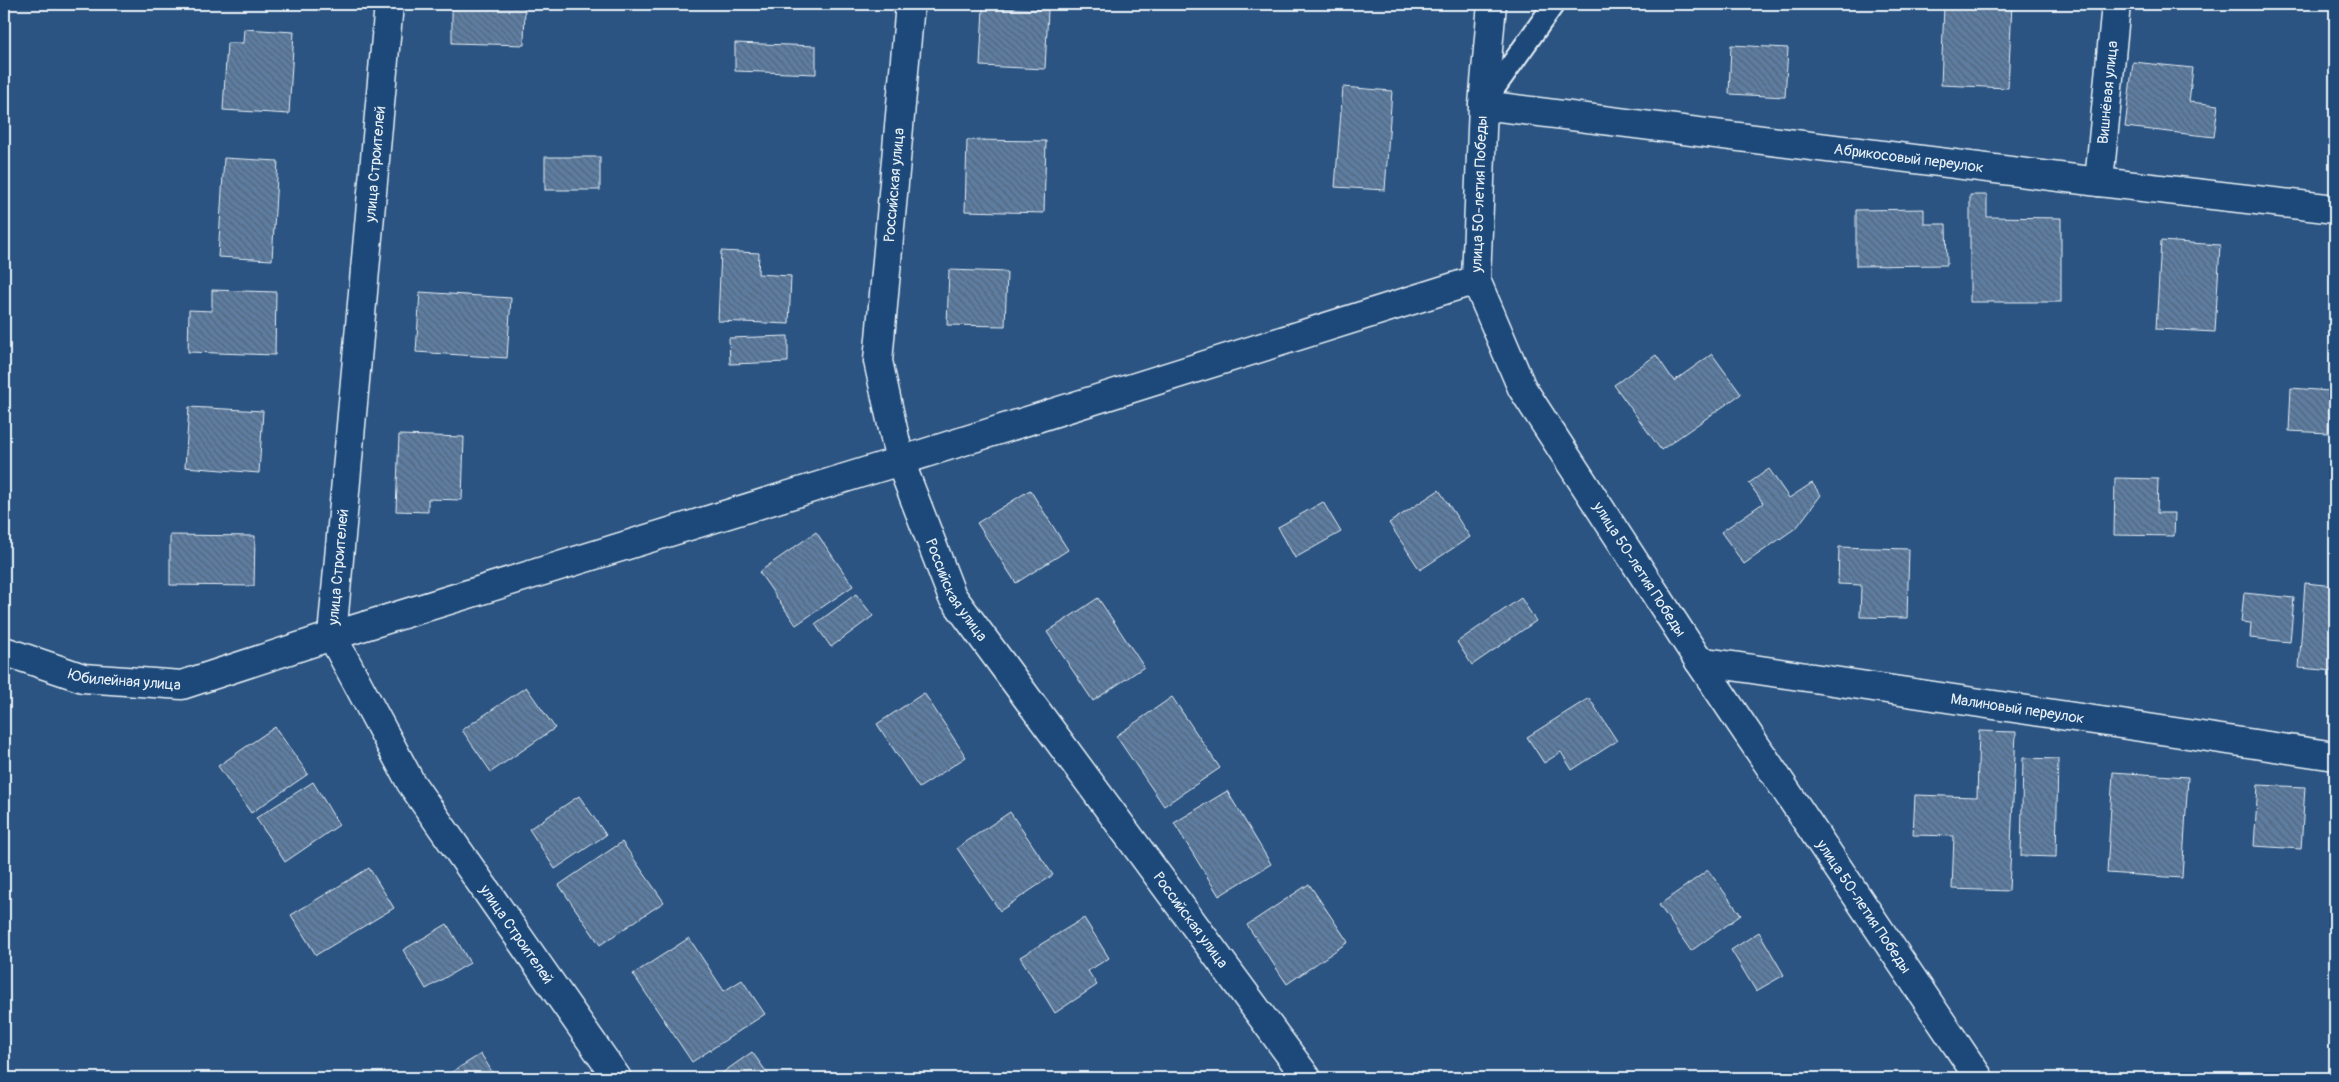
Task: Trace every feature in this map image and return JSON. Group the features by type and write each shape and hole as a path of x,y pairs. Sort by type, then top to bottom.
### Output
{"street":[{"name":"улица Строителей","path":"389,4 332,636 412,783 617,1078"},
{"name":"Российская улица","path":"910,4 878,361 900,462 952,596 1307,1078"},
{"name":"улица 50-летия Победы","path":"1492,4 1483,105 1476,280 1522,388 1699,661 1979,1078"},
{"name":"Вишнёвая улица","path":"2100,182 2116,4"},
{"name":"Абрикосовый переулок","path":"1483,105 2100,182 2335,209"},
{"name":"Юбилейная улица","path":"4,652 83,678 182,685 332,636 900,462 1476,280"},
{"name":"Малиновый переулок","path":"1699,661 2335,756"}],"lane":[{"path":"1483,105 1554,4"}],"building":[{"path":"452,4 525,4 524,45 452,43"},
{"path":"1944,4 2012,4 2008,88 1941,85"},
{"path":"983,8 1048,10 1045,69 980,66"},
{"path":"244,29 294,32 289,114 223,110 227,43 243,43"},
{"path":"735,43 816,46 816,74 735,71"},
{"path":"1731,45 1788,48 1785,97 1729,94"},
{"path":"2133,62 2193,68 2189,102 2218,105 2214,137 2125,127"},
{"path":"1343,87 1392,91 1385,190 1335,187"},
{"path":"967,140 1046,141 1044,213 965,211"},
{"path":"545,157 600,157 600,190 545,190"},
{"path":"224,158 278,161 272,260 218,257"},
{"path":"1970,195 1987,195 1987,217 2061,218 2061,302 1970,302"},
{"path":"1924,209 1924,224 1946,224 1947,265 1856,266 1856,210"},
{"path":"2161,241 2220,245 2215,332 2156,329"},
{"path":"721,251 759,253 758,274 791,276 789,324 718,321"},
{"path":"949,270 1007,272 1005,326 947,325"},
{"path":"212,290 276,292 275,355 188,352 189,310 212,311"},
{"path":"420,292 511,298 507,358 416,352"},
{"path":"788,336 788,362 730,364 729,338"},
{"path":"1712,354 1741,394 1661,450 1614,385 1656,355 1674,381"},
{"path":"2291,388 2330,391 2328,433 2289,431"},
{"path":"189,407 263,411 259,473 185,467"},
{"path":"399,435 464,437 462,500 428,499 428,512 396,511"},
{"path":"1769,469 1789,498 1812,483 1821,495 1797,527 1744,564 1721,532 1763,503 1749,483"},
{"path":"2115,478 2158,479 2157,513 2175,513 2174,536 2114,535"},
{"path":"1030,490 1068,550 1016,583 977,523"},
{"path":"1439,490 1470,537 1420,570 1389,523"},
{"path":"1323,502 1341,532 1295,558 1278,527"},
{"path":"816,532 853,586 796,625 759,572"},
{"path":"170,535 255,536 254,586 170,585"},
{"path":"1839,547 1909,549 1907,618 1860,617 1861,585 1838,584"},
{"path":"2305,583 2335,586 2335,671 2299,668"},
{"path":"2244,593 2294,598 2290,642 2250,638 2251,623 2241,622"},
{"path":"856,594 873,616 831,647 815,624"},
{"path":"1098,598 1144,667 1093,701 1047,632"},
{"path":"1521,598 1536,621 1472,665 1457,642"},
{"path":"526,687 555,728 491,772 462,730"},
{"path":"924,693 966,757 919,788 877,724"},
{"path":"1172,697 1220,768 1164,806 1116,736"},
{"path":"1589,698 1617,741 1572,770 1561,752 1544,763 1527,737"},
{"path":"275,727 308,774 251,813 218,766"},
{"path":"1979,731 2016,732 2009,891 1952,889 1954,836 1913,835 1915,795 1977,797"},
{"path":"2023,758 2058,759 2056,857 2021,856"},
{"path":"2113,772 2188,777 2182,878 2107,873"},
{"path":"313,782 339,825 285,862 256,818"},
{"path":"2258,785 2305,787 2301,849 2254,846"},
{"path":"1227,791 1271,864 1219,896 1174,823"},
{"path":"579,796 606,835 555,869 529,829"},
{"path":"1010,812 1053,875 1000,911 957,848"},
{"path":"622,842 664,902 600,945 559,885"},
{"path":"369,868 394,908 316,955 291,915"},
{"path":"1708,870 1741,915 1691,951 1659,905"},
{"path":"1309,884 1348,942 1287,984 1247,925"},
{"path":"1084,918 1109,958 1088,971 1097,985 1055,1013 1020,957"},
{"path":"447,924 470,963 426,989 403,950"},
{"path":"1759,932 1784,975 1756,991 1731,950"},
{"path":"689,938 724,991 742,980 765,1014 692,1062 633,974"},
{"path":"752,1052 771,1078 715,1078"},
{"path":"481,1054 496,1078 442,1078"}]}
